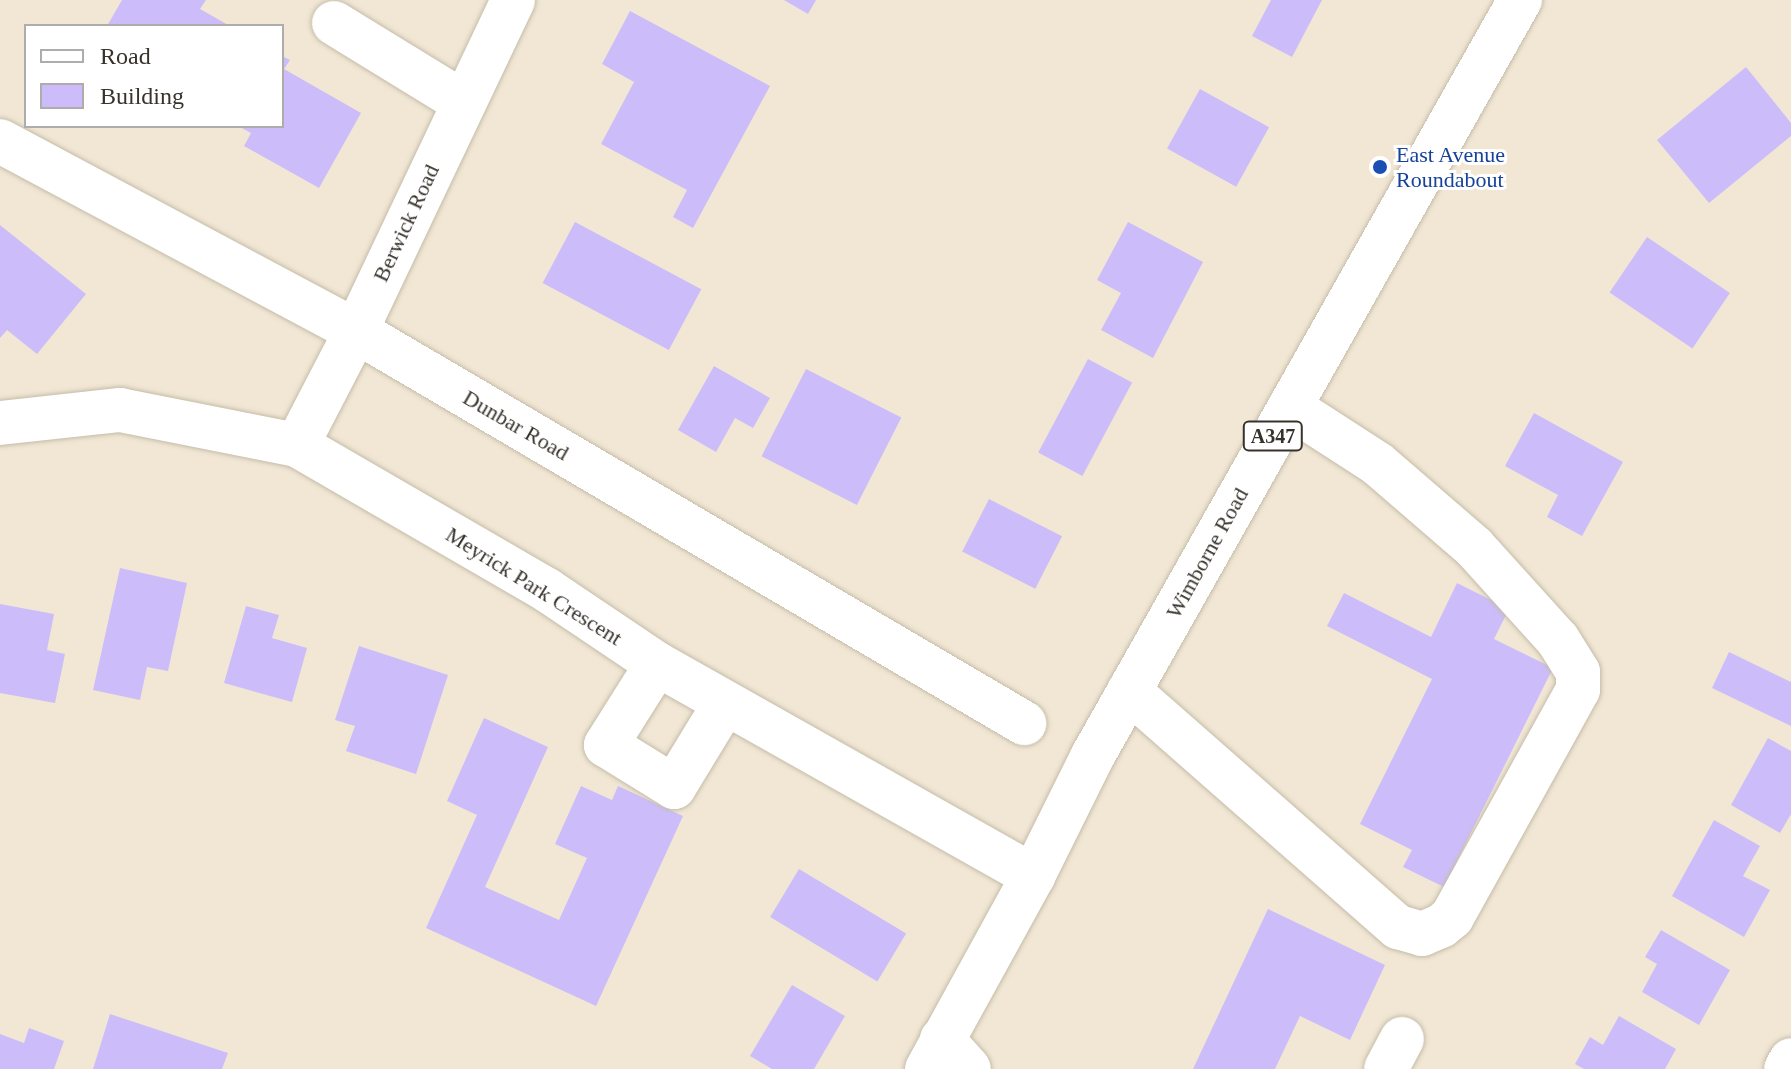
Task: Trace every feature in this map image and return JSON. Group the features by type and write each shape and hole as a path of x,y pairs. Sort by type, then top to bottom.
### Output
{"street":[{"name":"Berwick Road","path":"297,445 356,331 513,0"},
{"name":"Wimborne Road","path":"946,1059 1033,876 1129,691 1520,0"},
{"path":"334,23 463,102"},
{"name":"Dunbar Road","path":"0,141 356,331 1024,723"},
{"path":"1129,691 1398,927 1422,934 1441,926 1452,917 1578,690 1578,672 1558,640 1474,547 1378,464 1290,407"},
{"name":"Meyrick Park Crescent","path":"0,423 120,410 297,445 547,590 657,664 1033,876"},
{"path":"657,664 606,745 674,787 725,703"},
{"path":"1786,1069 1791,1060"}],"building":[{"path":"122,0 206,0 200,9 226,24 108,24"},
{"path":"784,0 816,0 808,14"},
{"path":"1271,0 1322,0 1292,57 1252,36"},
{"path":"630,11 770,86 693,228 673,217 687,190 601,144 634,82 602,64"},
{"path":"1746,67 1791,123 1791,136 1709,203 1657,140"},
{"path":"284,69 361,113 319,188 244,146 251,133 242,128 284,128"},
{"path":"1200,89 1269,127 1236,187 1167,148"},
{"path":"575,222 701,289 669,350 543,283"},
{"path":"1128,222 1203,262 1153,358 1101,330 1121,293 1097,280"},
{"path":"0,225 86,294 37,354 7,330 0,338"},
{"path":"1647,237 1730,293 1692,348 1610,293"},
{"path":"1088,359 1132,382 1082,476 1038,453"},
{"path":"714,366 770,398 753,428 735,418 716,452 678,430"},
{"path":"806,369 901,418 857,505 762,456"},
{"path":"1534,413 1623,462 1582,536 1547,517 1558,495 1505,466"},
{"path":"989,499 1062,536 1035,589 962,552"},
{"path":"120,568 187,583 168,671 147,667 140,700 93,690"},
{"path":"1457,583 1509,609 1494,639 1553,668 1444,887 1403,867 1412,850 1360,824 1432,679 1327,626 1344,593 1431,637"},
{"path":"0,604 54,614 47,650 65,654 55,703 0,693"},
{"path":"246,606 279,615 272,638 307,648 292,702 224,683"},
{"path":"359,646 448,675 416,774 346,751 355,726 335,720"},
{"path":"1729,652 1791,682 1791,726 1712,688"},
{"path":"484,718 548,747 485,887 559,920 587,858 555,844 581,786 612,800 618,786 683,816 596,1006 426,928 477,815 447,801"},
{"path":"1768,738 1791,751 1791,814 1780,833 1731,805"},
{"path":"1714,820 1760,846 1743,876 1770,890 1744,937 1672,896"},
{"path":"799,869 906,933 877,981 770,917"},
{"path":"1268,909 1385,965 1350,1040 1300,1016 1275,1069 1193,1069"},
{"path":"1661,930 1730,970 1699,1025 1642,992 1657,964 1645,957"},
{"path":"792,985 845,1016 814,1069 772,1069 750,1056"},
{"path":"110,1014 228,1053 222,1069 93,1069"},
{"path":"1619,1016 1676,1049 1665,1069 1584,1069 1575,1064 1590,1037 1603,1045"},
{"path":"29,1028 64,1041 54,1069 0,1069 0,1034 24,1043"}],"place":[{"name":"East Avenue Roundabout","path":"1380,167"}]}
